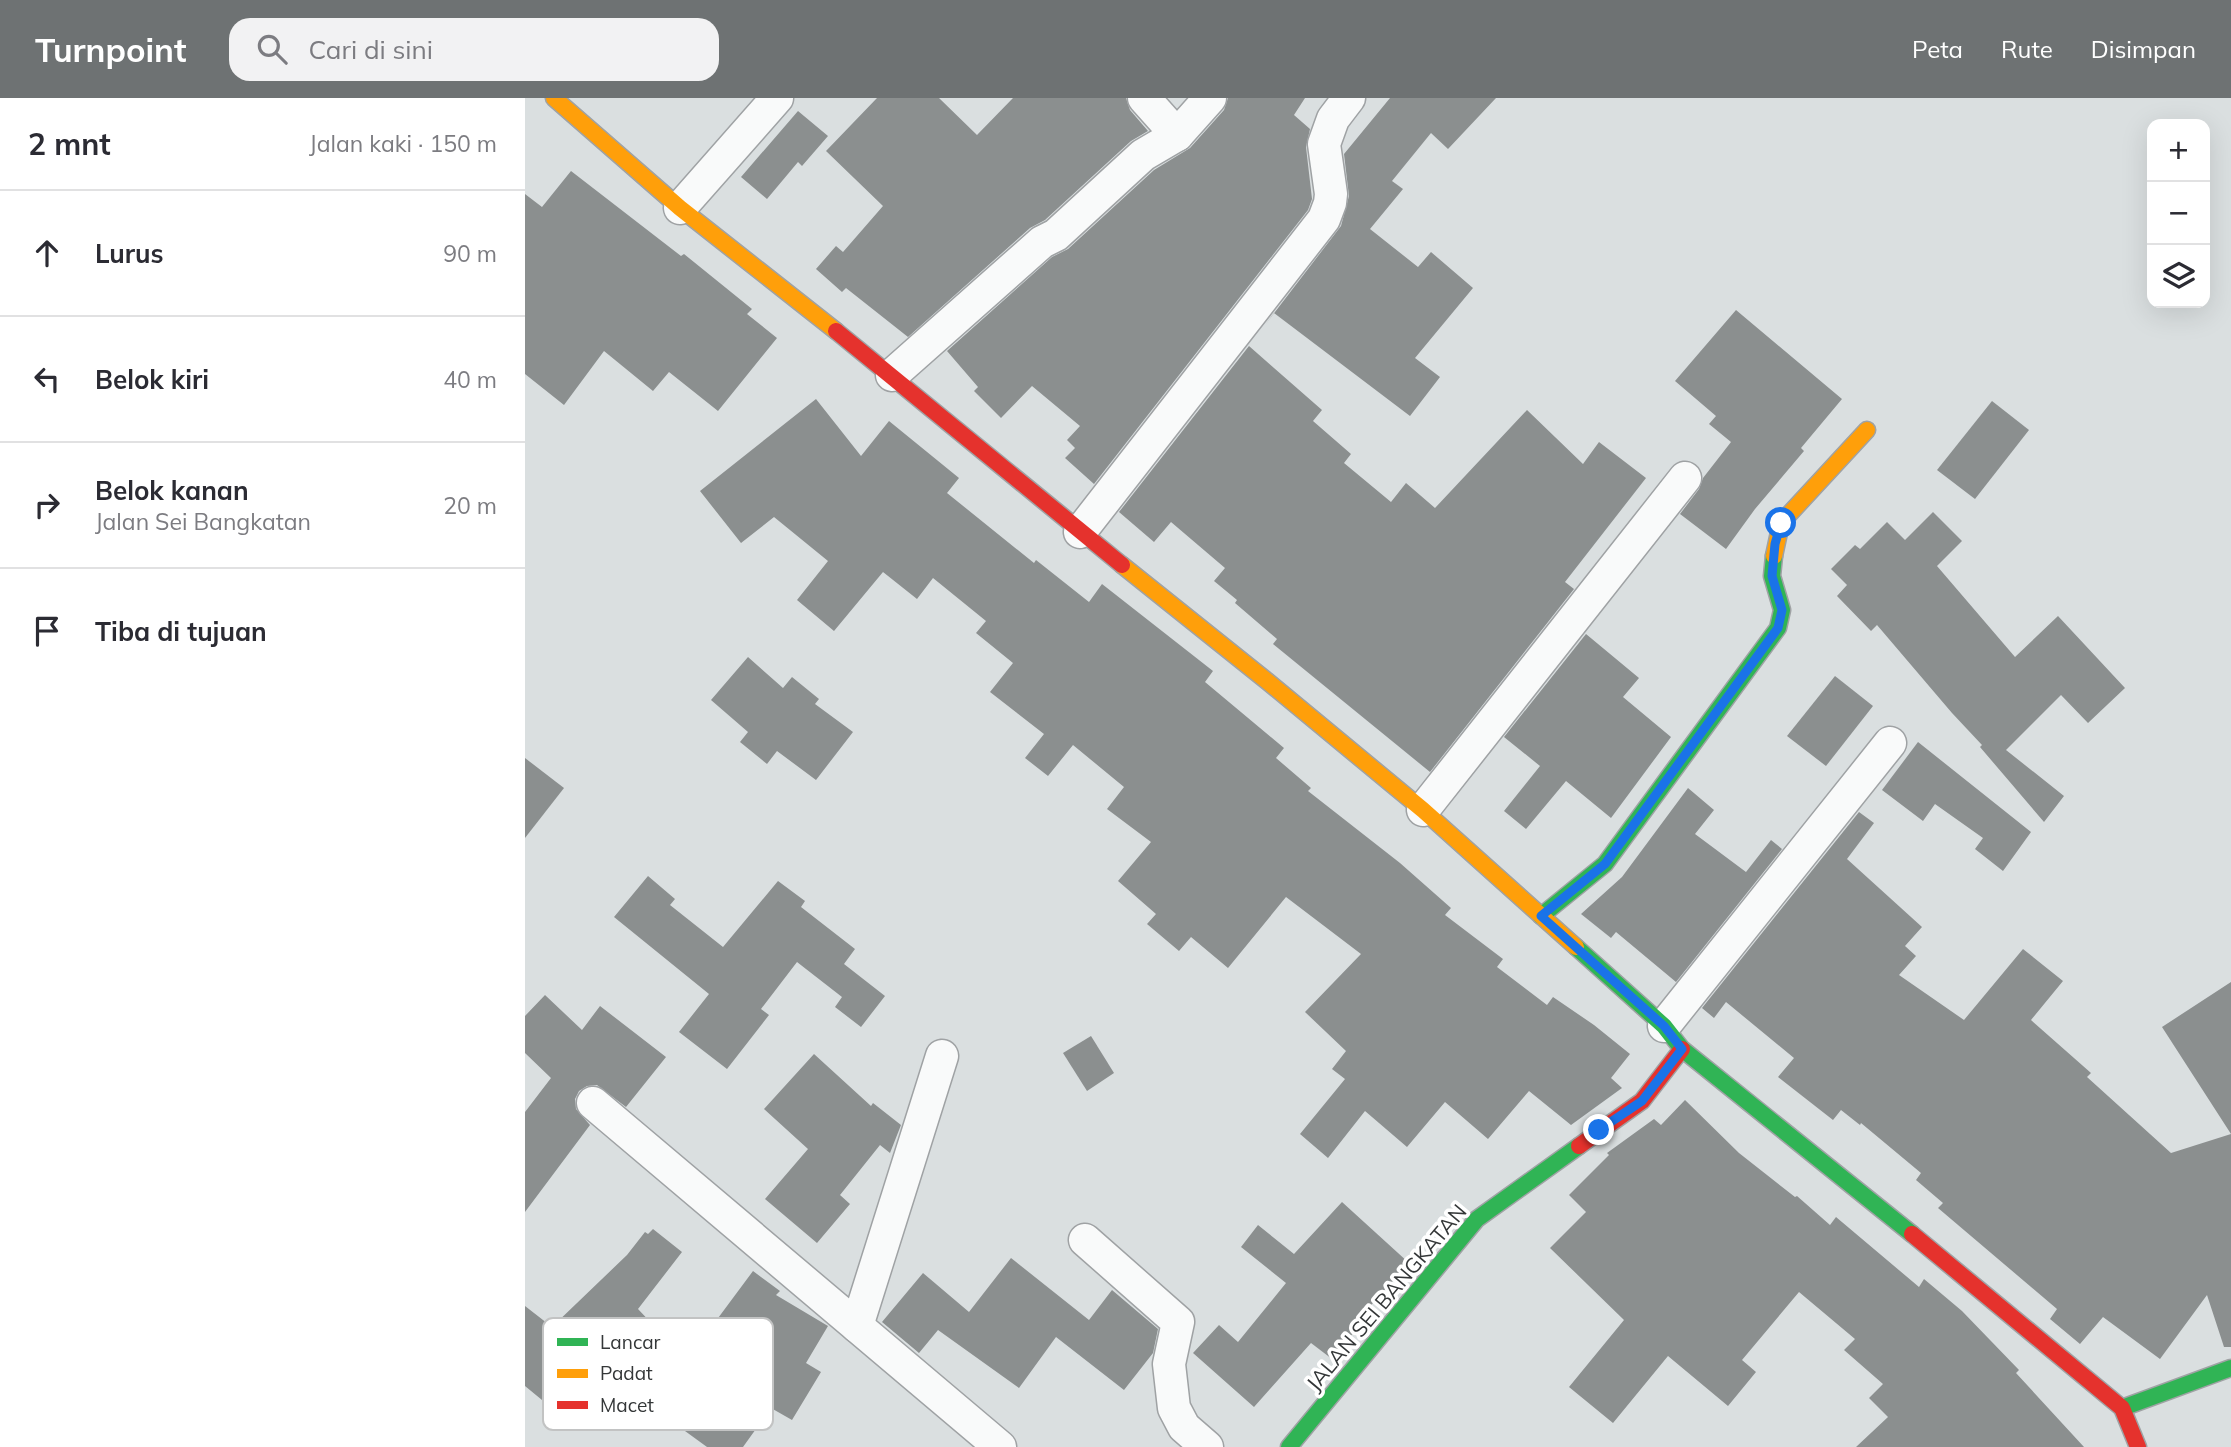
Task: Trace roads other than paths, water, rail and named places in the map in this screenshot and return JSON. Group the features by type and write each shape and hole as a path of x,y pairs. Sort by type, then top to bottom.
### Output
{"main road":[{"path":"554,98 680,208 892,375 1080,532 1423,810 1673,1037 2122,1408 2138,1447"},
{"path":"1541,916 1605,864 1778,628 1782,610 1772,576 1775,544 1781,523 1867,430"},
{"name":"JALAN SEI BANGKATAN","path":"1289,1447 1477,1219 1642,1101 1673,1037"},
{"path":"2122,1408 2231,1368"}],"street":[{"path":"680,208 777,98"},
{"path":"1144,98 1177,135"},
{"path":"892,375 1042,242 1056,235 1143,155 1177,135 1210,98"},
{"path":"1080,532 1324,219 1331,194 1324,144 1333,119 1349,98"},
{"path":"1423,810 1685,478"},
{"path":"1673,1037 1890,743"},
{"path":"857,1326 942,1056"},
{"path":"593,1103 1000,1447"},
{"path":"1085,1240 1178,1322 1169,1364 1174,1408 1184,1427 1207,1447"}]}
